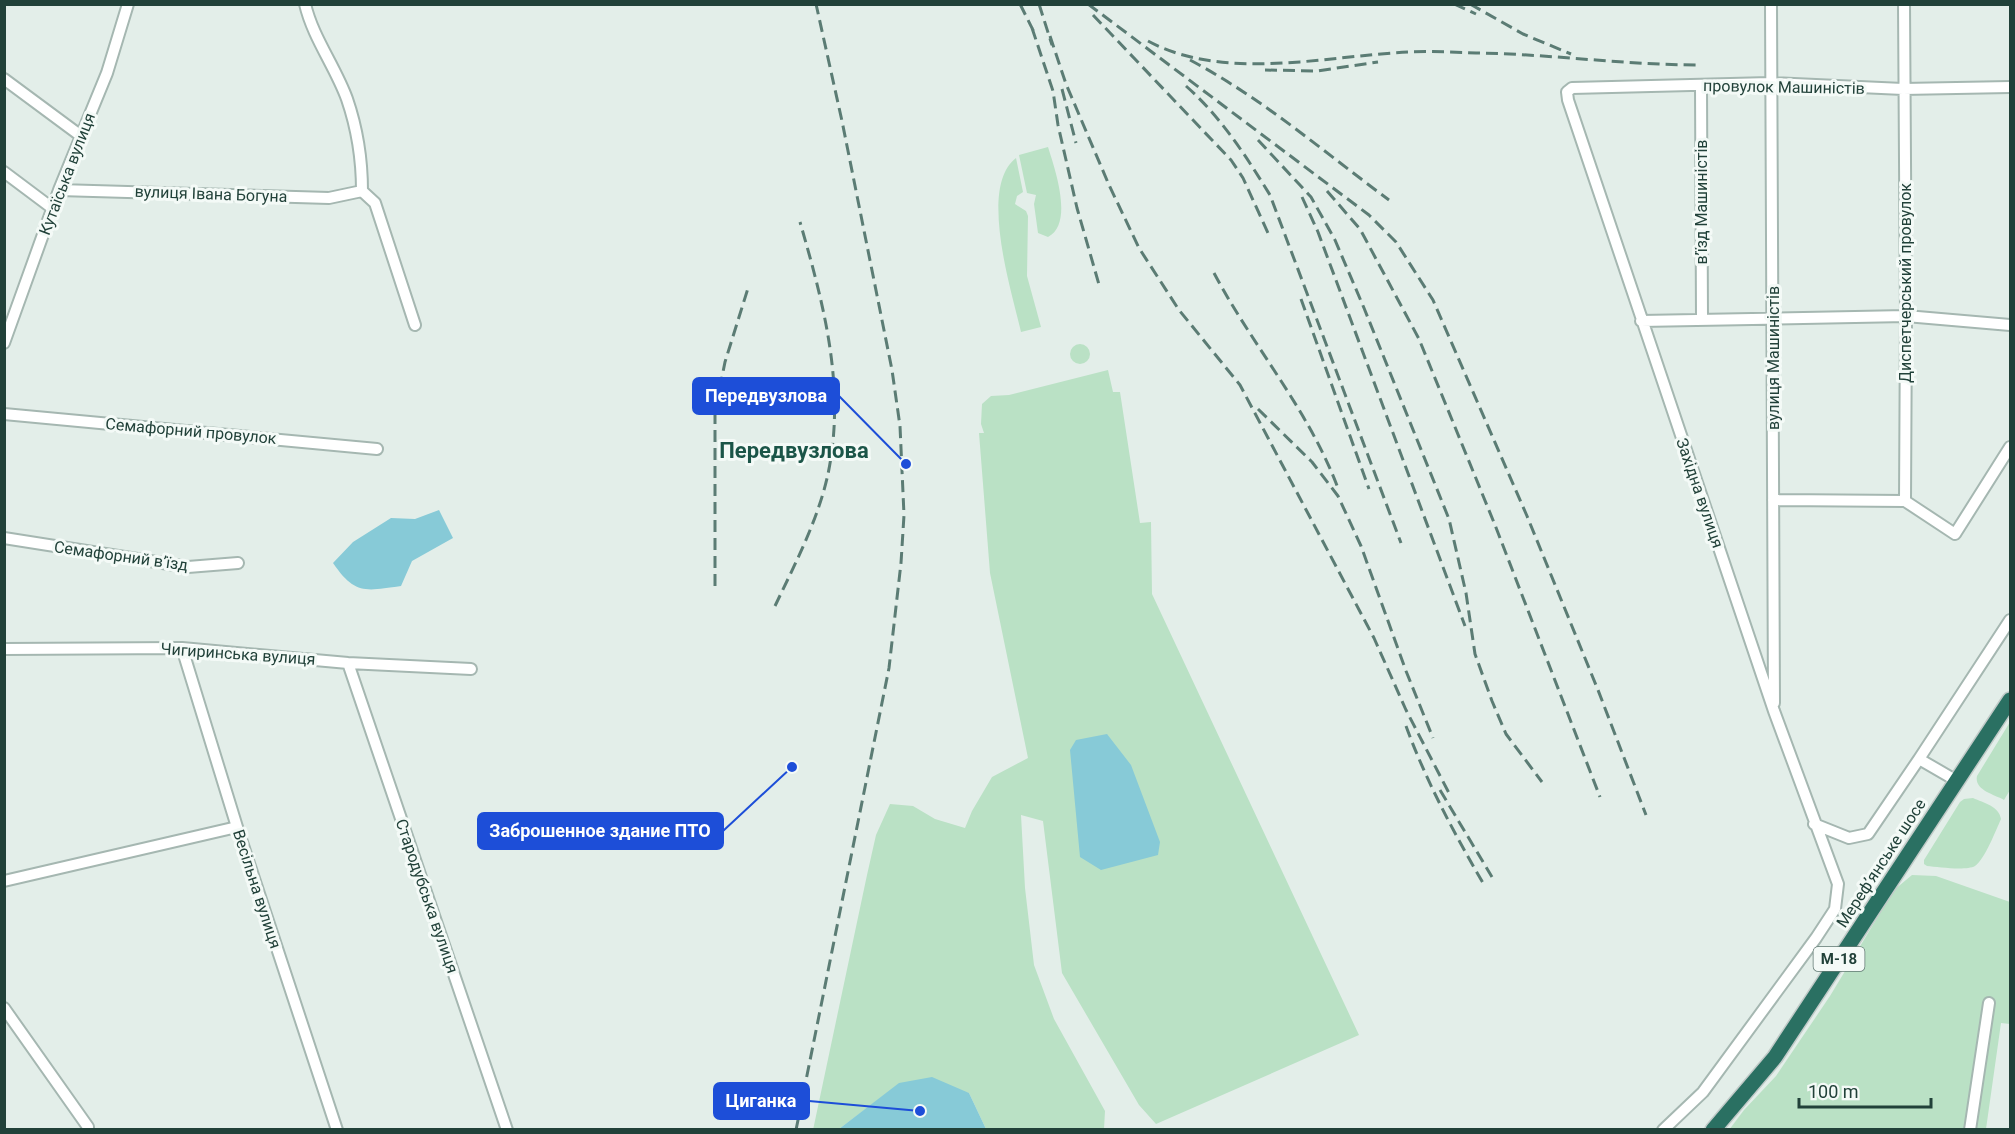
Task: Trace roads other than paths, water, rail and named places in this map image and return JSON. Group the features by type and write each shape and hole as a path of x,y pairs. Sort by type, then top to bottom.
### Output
{"highway":[{"name":"Мереф’янське шосе","path":"1713,1130 1775,1057 2010,700"}],"street":[{"name":"Кутаїська вулиця","path":"4,344 52,208 107,73 128,4"},
{"path":"305,4 316,38 346,98 360,159 362,191 375,203 415,325"},
{"name":"вулиця Машиністів","path":"1771,4 1774,711"},
{"name":"Диспетчерський провулок","path":"1904,4 1905,501"},
{"path":"4,79 81,136"},
{"name":"провулок Машиністів","path":"1568,100 1567,92 1572,88 1770,83 1903,89 2010,87"},
{"name":"в’їзд Машиністів","path":"1701,85 1702,320"},
{"name":"Західна вулиця","path":"1568,100 1774,711 1838,884 1835,909 1822,930 1703,1092 1663,1130"},
{"path":"4,172 52,208"},
{"name":"вулиця Івана Богуна","path":"59,190 329,198 362,191"},
{"path":"1641,321 1906,316 2010,325"},
{"name":"Семафорний провулок","path":"4,414 377,449"},
{"path":"1773,500 1905,501 1955,534 2010,447"},
{"name":"Семафорний в’їзд","path":"4,538 188,567 238,563"},
{"path":"1814,824 1849,838 1868,834 2010,620"},
{"name":"Чигиринська вулиця","path":"4,649 182,648 348,663 471,669"},
{"name":"Весільна вулиця","path":"182,648 237,827 337,1130"},
{"name":"Стародубська вулиця","path":"348,663 507,1130"},
{"path":"1918,759 1957,781"},
{"path":"4,881 237,827"},
{"path":"1970,1130 1989,1003"},
{"path":"4,1008 88,1127"}],"water":[{"path":"439,510 453,538 412,561 401,586 369,589 355,586 333,563 353,542 391,518 415,519"},
{"path":"1107,734 1131,765 1160,842 1158,855 1101,870 1080,857 1070,750 1076,740"},
{"path":"932,1077 969,1093 986,1129 839,1129 899,1083"}],"railway":[{"path":"796,1130 889,668 904,515 900,426 892,370 816,4"},
{"path":"1020,4 1035,34"},
{"path":"1039,4 1052,45"},
{"path":"1088,4 1369,215 1396,242 1433,300 1527,516 1646,815"},
{"path":"1454,4 1476,14"},
{"path":"1470,4 1523,34 1571,54"},
{"path":"1093,15 1231,160 1243,178 1268,233"},
{"path":"1032,28 1053,91 1058,125 1077,208 1100,288"},
{"path":"1050,36 1066,84 1139,248 1179,310 1240,385 1374,638 1406,710 1450,795"},
{"path":"1148,41 1178,53 1209,61 1242,64 1434,52 1699,65"},
{"path":"1190,60 1267,108 1389,200"},
{"path":"1265,70 1317,71 1378,62"},
{"path":"1186,86 1222,124 1270,195 1401,543"},
{"path":"1062,89 1076,143"},
{"path":"1258,140 1311,197 1335,240 1449,519 1466,593 1475,654 1492,701 1506,734 1542,782"},
{"path":"1327,191 1360,229 1419,339 1495,525 1600,797"},
{"path":"1302,197 1318,232 1465,626"},
{"path":"775,606 818,508 828,474 833,442 835,410 830,346 817,284 800,222"},
{"path":"1214,273 1297,406 1327,462 1339,491"},
{"path":"715,586 715,412 725,362 749,285"},
{"path":"1301,299 1369,489"},
{"path":"1258,409 1312,462 1338,496 1361,546 1433,738"},
{"path":"1406,726 1441,806 1483,883"},
{"path":"1440,790 1492,877"}],"place":[{"name":"Передвузлова","path":"906,464"},
{"name":"Заброшенное здание ПТО","path":"792,767"},
{"name":"Циганка","path":"920,1111"}],"district":[{"name":"Передвузлова","path":"794,450"}]}
